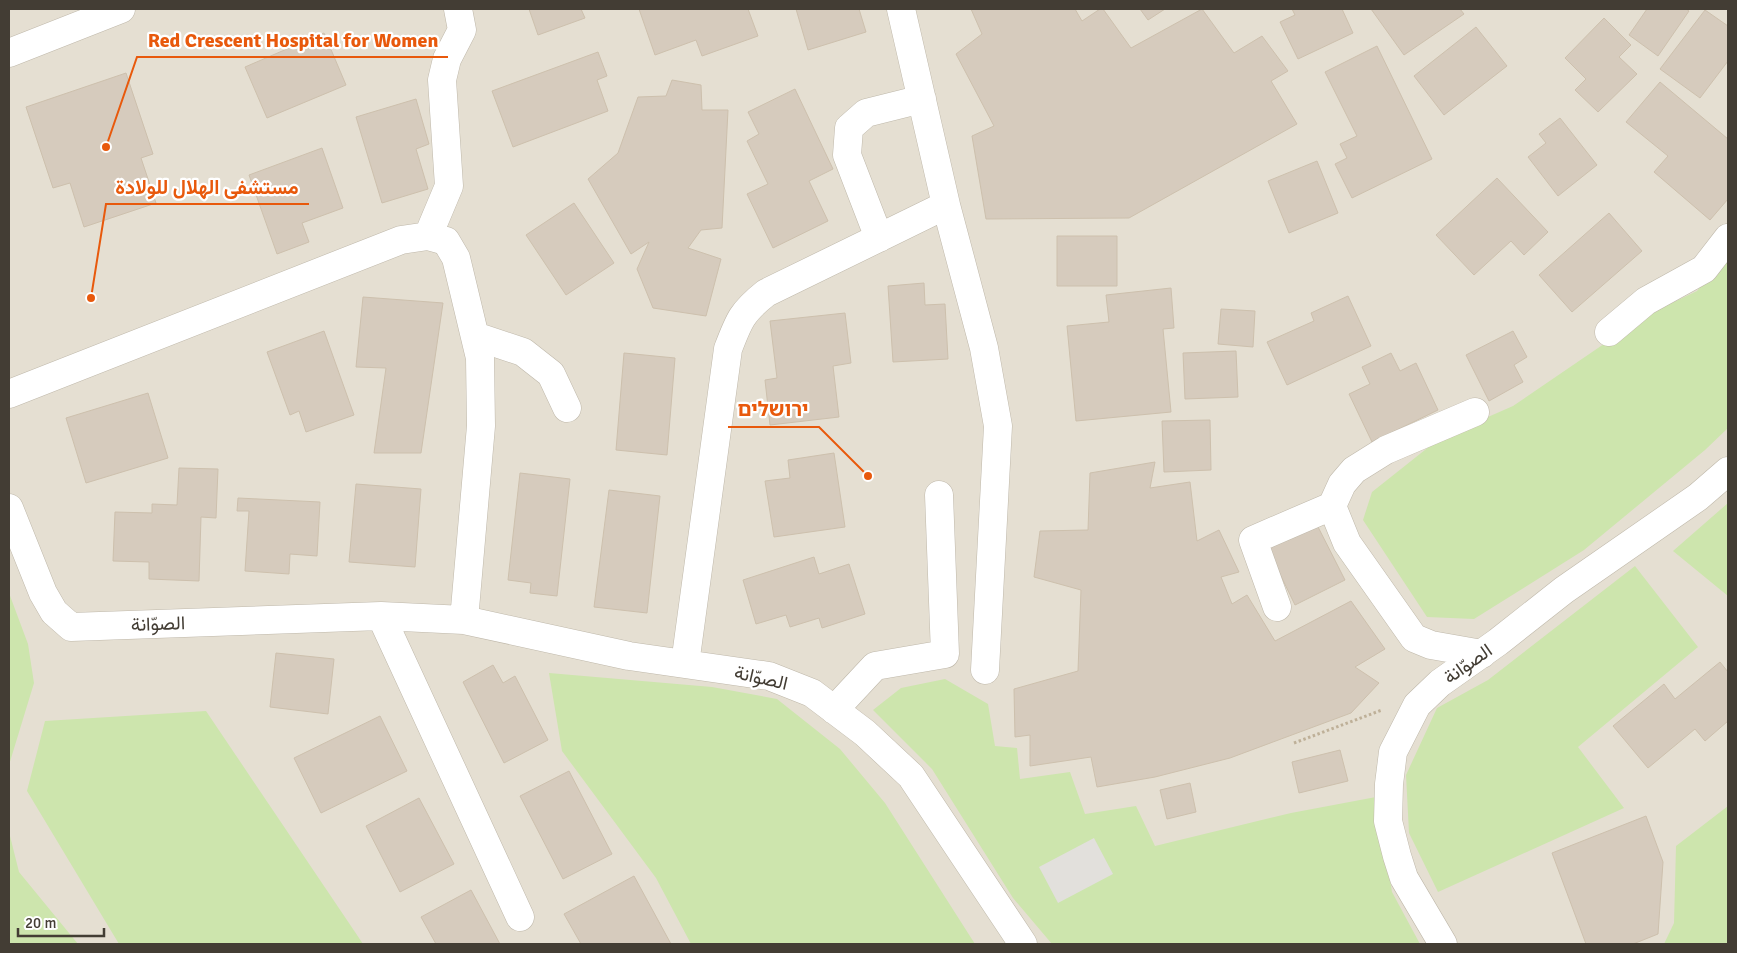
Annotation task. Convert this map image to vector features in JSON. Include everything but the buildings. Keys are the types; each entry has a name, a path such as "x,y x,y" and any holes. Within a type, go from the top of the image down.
{"street":[{"path":"9,53 121,9"},
{"path":"428,236 449,186 442,80 447,60 462,30 458,9"},
{"path":"901,9 946,205 984,348 998,426 985,670"},
{"path":"879,238 848,155 850,128 866,113 922,99"},
{"path":"685,664 728,349 739,320 766,292 946,205"},
{"path":"9,394 401,240 428,236 446,241 456,258 480,358 481,426 464,620"},
{"path":"1608,332 1646,301 1704,269 1728,238"},
{"path":"475,336 523,352 552,374 567,408"},
{"path":"1278,607 1253,540 1332,506 1342,484 1354,470 1386,450 1475,412"},
{"name":"الصوّانة","path":"1442,944 1404,878 1388,821 1389,784 1393,752 1417,705 1440,684 1564,590 1698,497 1728,471"},
{"path":"834,710 875,666 945,654 939,495"},
{"path":"1332,506 1346,543 1414,638 1431,645 1482,654"},
{"name":"الصوّانة","path":"9,508 44,593 54,612 71,627 381,616 464,620 629,656 769,676 812,693 864,733 911,776 1023,944"},
{"path":"381,616 520,916"}],"path":[{"path":"1294,743 1390,707 1407,726"}],"shaded area":[{"path":"9,9 1728,9 1728,944 9,944"},
{"path":"1094,838 1113,874 1058,903 1039,867"}],"green space":[{"path":"1728,253 1728,428 1705,450 1584,550 1474,619 1427,617 1363,520 1372,492 1440,438 1513,406 1620,333 1659,309 1697,291"},
{"path":"1728,503 1728,596 1673,551"},
{"path":"1635,566 1698,647 1578,747 1624,808 1438,892 1409,833 1406,775 1437,708 1488,680"},
{"path":"9,593 28,644 34,683 9,765"},
{"path":"549,673 712,687 777,699 840,749 885,803 975,944 691,944 656,878 562,751"},
{"path":"945,679 988,704 995,746 1017,748 1020,779 1070,772 1085,814 1136,806 1155,846 1291,813 1376,797 1392,892 1420,944 1052,944 1013,898 932,769 873,710 901,688"},
{"path":"206,711 363,944 119,944 27,791 45,721"},
{"path":"1728,806 1728,944 1664,944 1674,923 1676,846"},
{"path":"9,832 19,872 78,944 9,944"}],"place":[{"name":"Red Crescent Hospital for Women","path":"106,147"},
{"name":"مستشفى الهلال للولادة","path":"91,298"},
{"name":"ירושלים","path":"868,476"}]}
